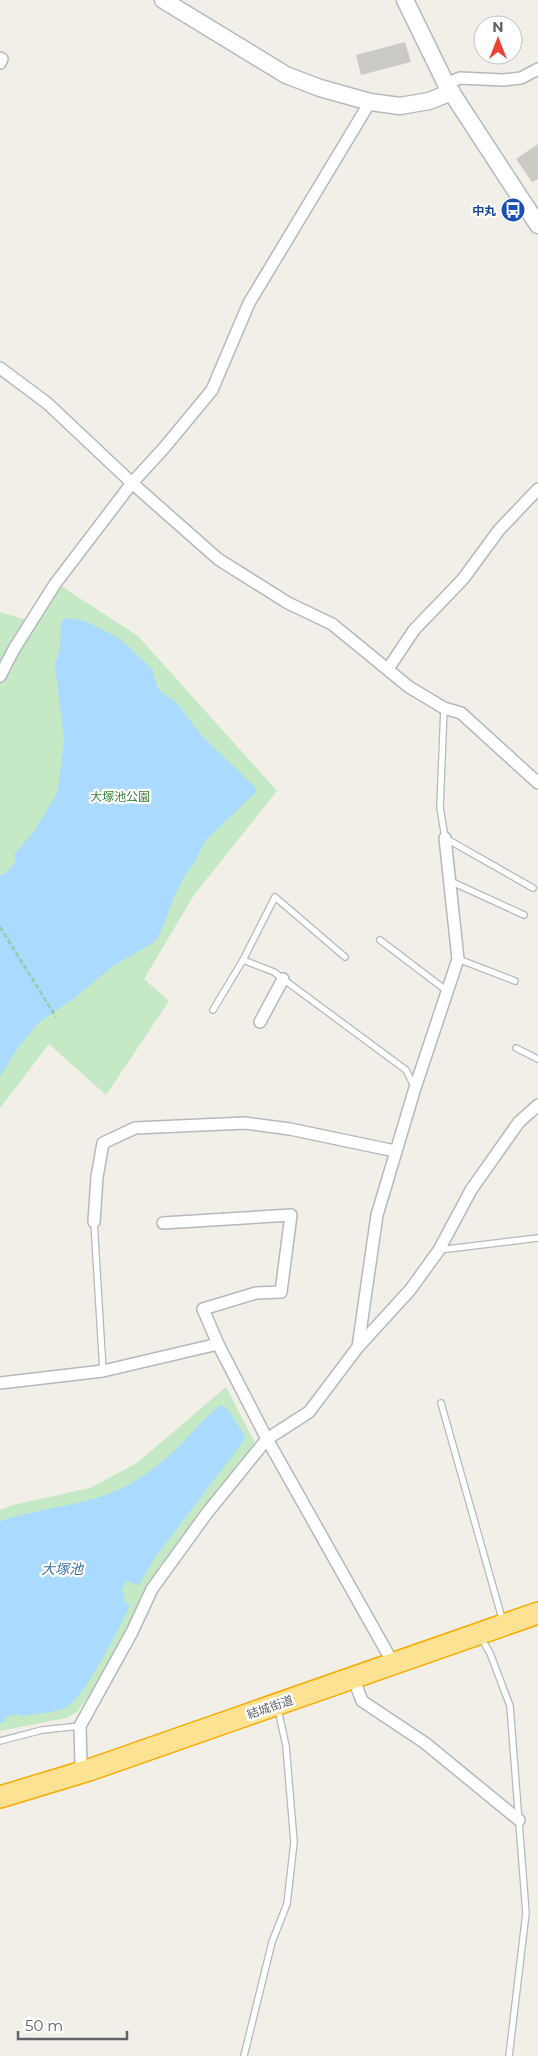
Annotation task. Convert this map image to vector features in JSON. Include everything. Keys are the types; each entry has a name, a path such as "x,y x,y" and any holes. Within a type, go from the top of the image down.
{"highway":[{"name":"結城街道","path":"0,1797 89,1770 538,1613"}],"street":[{"path":"163,0 286,75 320,88 370,102 400,106 414,105 449,88 460,78 521,78 538,69"},
{"path":"405,0 449,88 538,225"},
{"path":"0,58 2,60 0,63"},
{"path":"0,676 14,649 55,584 132,484 212,390 249,303 370,102"},
{"path":"0,368 47,403 132,484 218,558 288,603 332,624 409,687 444,708 462,713 538,783"},
{"path":"388,668 414,630 464,578 499,530 538,488"},
{"path":"358,1347 377,1215 395,1151 458,959 445,838"},
{"path":"260,1022 283,979"},
{"path":"89,1770 81,1763 80,1726 132,1632 152,1589 207,1513 267,1439 309,1412 358,1347 410,1290 439,1250 471,1190 519,1122 538,1105"},
{"path":"94,1222 97,1176 103,1143 135,1128 245,1123 290,1129 395,1151"},
{"path":"163,1223 291,1215 281,1292 256,1293 202,1309 267,1439 393,1663"},
{"path":"0,1383 103,1371 218,1344"},
{"path":"352,1677 362,1701 424,1743 520,1820"}],"lane":[{"path":"444,708 440,807 445,838 533,888"},
{"path":"450,880 524,915"},
{"path":"213,1010 243,960 275,897 344,957"},
{"path":"380,940 447,991"},
{"path":"458,959 515,981"},
{"path":"243,960 274,972 406,1070 415,1088"},
{"path":"516,1048 538,1059"},
{"path":"94,1222 103,1371"},
{"path":"439,1250 538,1238"},
{"path":"441,1403 504,1625"},
{"path":"479,1634 490,1653 510,1706 520,1820 526,1913 509,2056"},
{"path":"244,2056 272,1942 287,1904 294,1842 286,1746 277,1704"},
{"path":"0,1740 42,1730 80,1726"}],"path":[{"path":"0,927 56,1018"}],"green space":[{"name":"大塚池公園","path":"61,586 138,636 277,791 194,895 144,979 169,1001 106,1095 49,1044 0,1108 0,612 34,622"},
{"name":"大塚池","path":"226,1387 255,1443 147,1585 109,1668 77,1712 66,1718 0,1731 0,1510 13,1505 90,1488 137,1463"}],"water":[{"name":"大塚池公園","path":"67,618 85,621 120,639 152,669 158,689 177,703 201,735 255,787 256,792 206,840 175,895 159,936 153,943 113,966 72,1000 38,1023 17,1049 0,1076 0,876 7,872 16,862 14,855 34,831 58,790 64,739 55,664 60,650 61,622"},
{"name":"大塚池","path":"221,1405 228,1410 244,1434 245,1439 153,1560 139,1585 126,1581 121,1592 125,1594 123,1601 130,1605 102,1660 83,1690 74,1701 63,1709 22,1716 18,1714 5,1717 5,1722 0,1723 0,1521 87,1501 120,1489 150,1471"}],"building":[{"path":"405,42 411,62 361,75 356,55"},
{"path":"538,144 538,179 532,182 516,159"}],"place":[{"name":"中丸","path":"513,210"}]}
